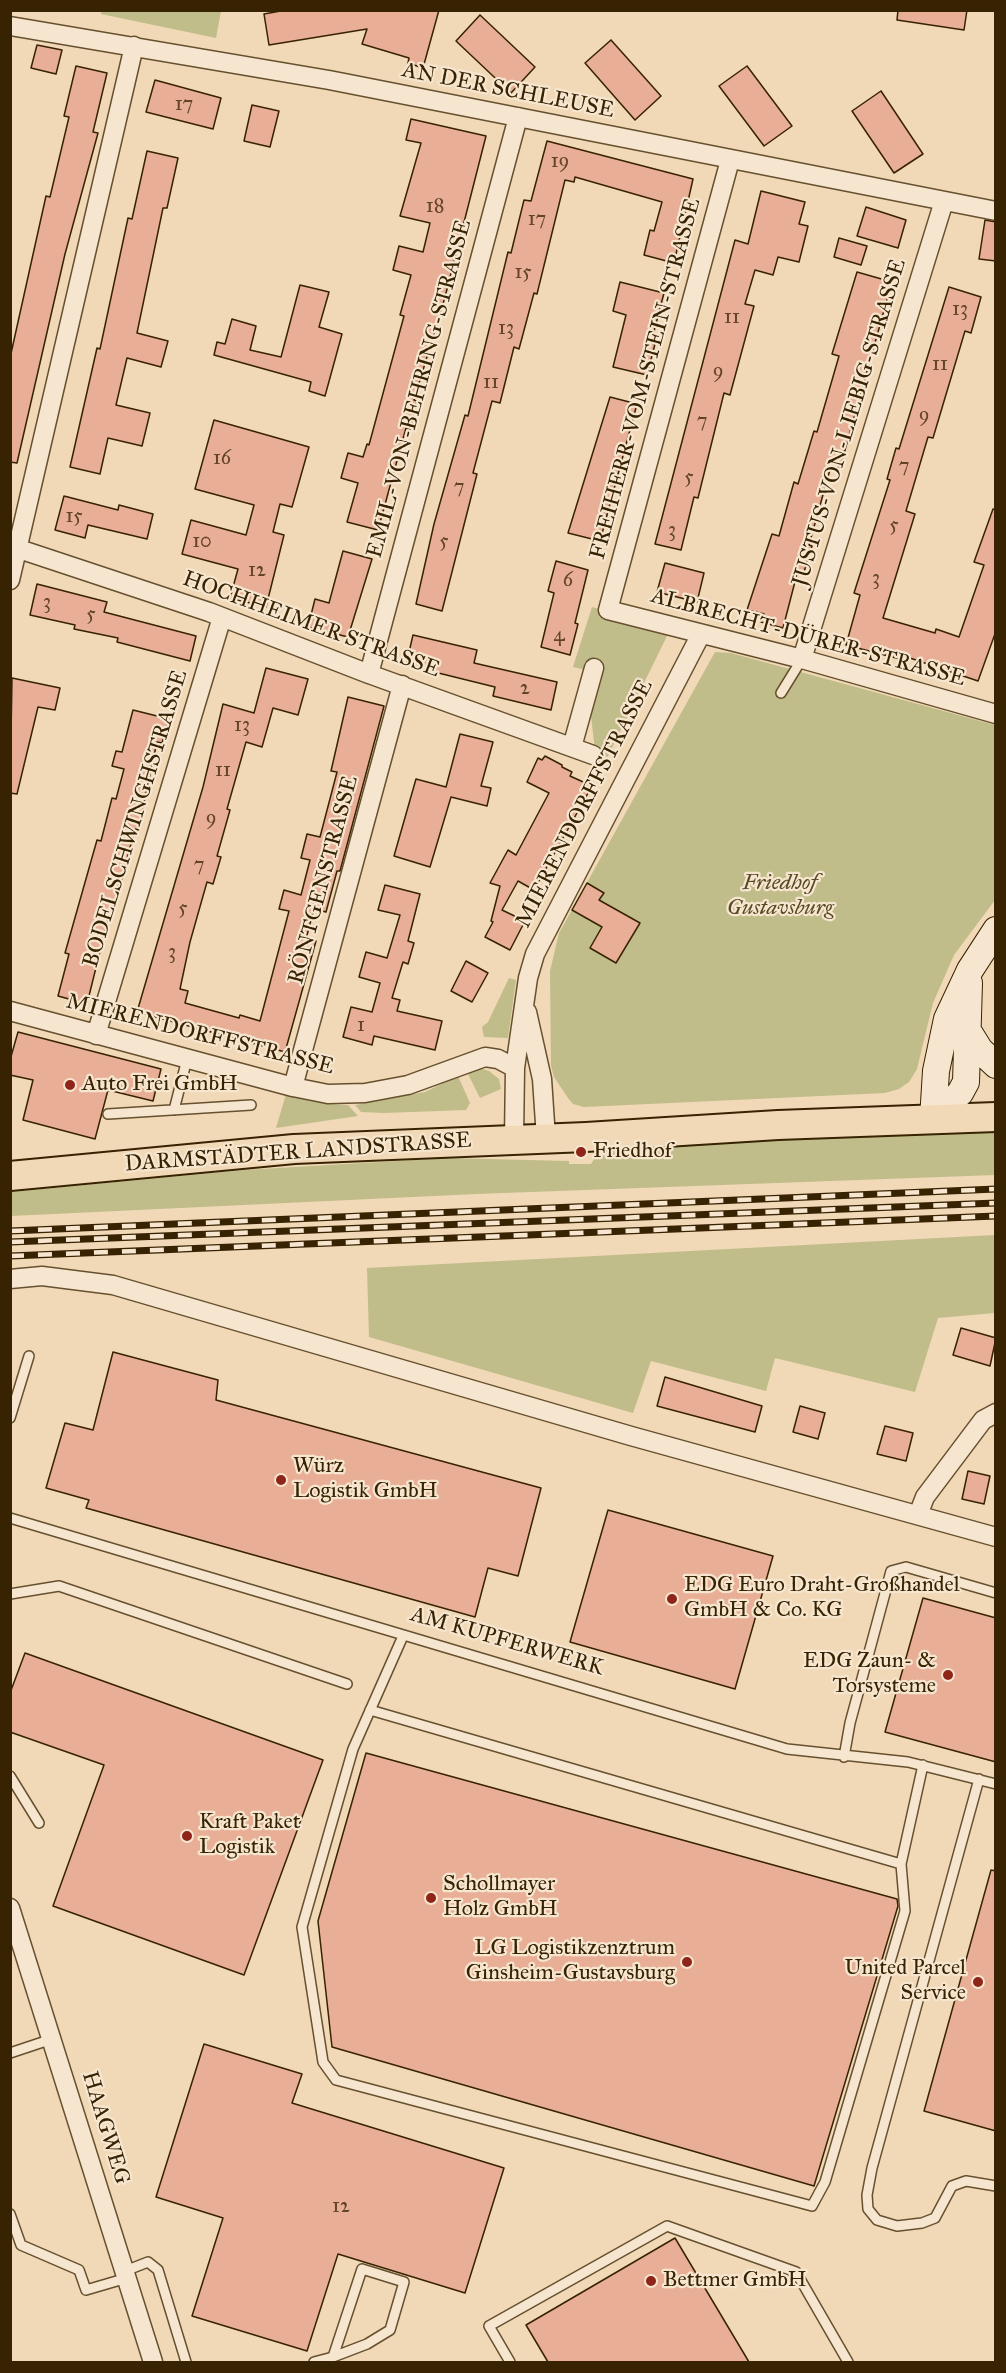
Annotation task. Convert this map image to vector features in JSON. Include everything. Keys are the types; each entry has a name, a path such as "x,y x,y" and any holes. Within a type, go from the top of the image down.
{"main road":[{"path":"933,1119 936,1071 957,1024 970,970 996,930"},
{"path":"957,1024 996,1065"},
{"name":"DARMSTÄDTER LANDSTRASSE","path":"10,1176 272,1150 996,1117"}],"street":[{"name":"AN DER SCHLEUSE","path":"10,26 329,80 996,211"},
{"path":"10,580 14,547 134,46"},
{"name":"EMIL-VON-BEHRING-STRASSE","path":"369,674 518,117"},
{"name":"FREIHERR-VOM-STEIN-STRASSE","path":"608,610 730,160"},
{"name":"JUSTUS-VON-LIEBIG-STRASSE","path":"802,659 944,201"},
{"name":"HOCHHEIMER STRASSE","path":"14,547 222,617 369,674 593,755"},
{"name":"ALBRECHT-DÜRER-STRASSE","path":"608,610 802,659 996,714"},
{"name":"BODELSCHWINGHSTRASSE","path":"96,1035 222,617"},
{"name":"MIERENDORFFSTRASSE","path":"514,1139 515,1068 535,954 701,634"},
{"path":"572,747 594,668"},
{"name":"RÖNTGENSTRASSE","path":"293,1088 402,685"},
{"name":"MIERENDORFFSTRASSE","path":"525,1001 542,1079 546,1137"},
{"name":"MIERENDORFFSTRASSE","path":"10,1011 293,1088 327,1094 364,1094 408,1085 485,1057 498,1059 515,1068"},
{"path":"10,1279 42,1276 113,1285 631,1436 996,1537"},
{"path":"918,1515 926,1497 983,1420 996,1413"},
{"name":"HAAGWEG","path":"10,1908 153,2362"}],"lane":[{"path":"781,693 802,659"},
{"path":"174,1110 188,1059"},
{"path":"108,1114 251,1105"},
{"path":"10,1418 29,1356"},
{"name":"AM KUPFERWERK","path":"10,1518 787,1749 923,1765 996,1784"},
{"path":"844,1757 850,1723 891,1571 906,1567 996,1593"},
{"path":"10,1594 59,1586 347,1684"},
{"path":"403,1636 353,1749 302,1926 323,2062 336,2080 812,2206 825,2182 905,1911 901,1864 923,1765"},
{"path":"370,1710 901,1864"},
{"path":"10,1776 39,1823"},
{"path":"980,1779 872,2168 867,2195 868,2209 877,2220 897,2226 922,2223 935,2218 952,2186 966,2181 996,2186"},
{"path":"10,2053 52,2039"},
{"path":"10,2214 21,2245 79,2270 86,2290 126,2274 148,2262 158,2270 186,2362"},
{"path":"510,2362 489,2326 667,2226 796,2272 848,2362"},
{"path":"314,2362 333,2357 367,2344 390,2330 404,2282 362,2269 333,2357"}],"green space":[{"path":"102,10 221,11 216,38 101,14"},
{"path":"592,607 670,630 607,758 595,751 591,716 598,673 573,667"},
{"name":"Friedhof Gustavsburg","path":"715,652 731,653 995,725 995,900 954,955 933,1003 917,1069 909,1082 899,1089 885,1093 584,1107 573,1104 554,1077 551,1066 550,971 559,933"},
{"path":"509,978 516,980 508,1038 484,1037 482,1027 488,1022"},
{"path":"477,1067 489,1071 499,1079 501,1089 480,1098 466,1070"},
{"path":"458,1076 470,1103 466,1110 361,1112 355,1105 425,1092"},
{"path":"286,1094 329,1104 348,1105 358,1116 276,1128"},
{"path":"995,1132 995,1175 476,1194 11,1216 10,1192 244,1170 447,1158 569,1161 569,1164 591,1164 596,1156 633,1145"},
{"path":"995,1235 995,1313 938,1318 915,1392 775,1358 766,1391 651,1361 633,1413 369,1337 367,1268"}],"building":[{"path":"286,10 439,10 423,68 408,63 409,58 362,44 367,29 269,45 264,14"},
{"path":"898,10 967,10 964,30 897,20"},
{"path":"480,15 535,67 511,93 456,41"},
{"path":"611,40 661,96 635,120 585,63"},
{"path":"37,45 62,50 56,74 31,68"},
{"path":"76,66 107,73 93,132 98,133 65,254 17,463 10,462 10,358 46,196 50,197 69,117 64,116"},
{"path":"747,66 792,126 764,146 719,86"},
{"path":"155,80 221,98 213,129 146,112"},
{"path":"881,91 923,154 894,173 852,111"},
{"path":"252,105 279,111 270,147 244,141"},
{"path":"411,119 486,136 445,297 414,400 417,401 410,429 406,428 378,530 347,522 358,483 341,478 348,453 363,457 367,444 369,445 404,316 400,315 411,275 393,270 399,246 423,252 430,223 400,216 421,143 406,140"},
{"path":"547,141 693,179 674,263 644,255 650,230 654,231 662,202 575,177 574,182 565,180 537,294 534,293 519,349 514,347 500,403 492,401 473,473 477,474 442,611 416,604 434,524 465,415 468,416 508,252 511,253 524,200 531,201"},
{"path":"147,151 178,158 167,208 163,208 137,333 168,341 161,367 127,358 116,405 150,413 142,446 108,438 100,474 70,467 97,348 100,349 128,218 132,219"},
{"path":"761,191 805,202 799,224 808,226 799,262 778,257 773,275 755,270 745,304 754,306 730,395 724,393 698,498 694,497 681,550 655,544 735,240 748,244"},
{"path":"866,207 906,220 898,248 857,236"},
{"path":"985,220 996,222 996,261 979,259"},
{"path":"839,238 867,246 861,265 834,257"},
{"path":"857,272 892,282 840,468 831,466 809,545 812,546 804,572 798,570 783,628 761,622 764,614 747,610 772,534 779,536 794,482 798,484 814,431 817,432 839,356 832,354"},
{"path":"620,282 664,293 651,343 655,344 647,375 613,367 626,315 613,311"},
{"path":"300,285 329,292 319,327 342,334 325,396 309,391 311,382 214,355 217,342 225,344 232,319 256,326 250,350 281,357"},
{"path":"949,287 981,297 971,333 965,331 933,438 928,437 906,511 915,514 883,618 935,633 936,629 959,637 984,565 974,562 993,509 996,510 996,631 978,681 901,655 900,659 846,645 860,595 854,593 890,480 887,479 896,448 899,449"},
{"path":"610,397 637,404 600,541 568,533"},
{"path":"214,420 309,447 292,507 280,504 273,532 284,535 266,607 230,598 238,569 182,554 191,520 246,535 254,505 195,489"},
{"path":"64,496 118,510 119,505 153,514 147,539 88,525 85,538 55,530"},
{"path":"343,551 372,559 348,637 308,627 315,599 329,603"},
{"path":"556,561 588,570 570,655 541,647 554,593 548,591"},
{"path":"665,563 704,573 697,602 657,592"},
{"path":"37,584 107,602 104,612 196,636 190,661 117,642 118,638 74,629 75,625 30,615"},
{"path":"413,635 477,650 474,663 557,682 551,710 493,696 495,687 406,665"},
{"path":"266,668 308,679 298,715 273,708 262,747 246,742 227,809 230,810 217,856 221,857 213,884 207,882 190,942 180,989 188,991 185,1003 239,1018 240,1015 260,1021 289,911 279,909 284,890 301,895 310,860 301,858 307,834 320,837 337,772 331,771 348,697 384,706 340,871 337,871 326,912 314,909 306,939 316,941 285,1052 137,1012 203,787 223,704 254,713"},
{"path":"12,678 60,688 55,710 38,707 17,794 10,793"},
{"path":"133,710 169,719 162,743 157,742 138,830 135,829 113,912 110,911 87,1004 58,996 69,954 65,953 97,840 101,841 112,798 116,799 124,769 112,766 116,751 122,752"},
{"path":"460,734 493,742 481,786 491,788 487,806 451,797 430,867 394,856 416,779 446,787"},
{"path":"545,756 572,772 570,776 592,786 534,890 518,881 502,910 525,921 510,950 485,937 493,922 491,921 500,886 490,883 508,850 516,855 549,793 527,782 538,758 542,760"},
{"path":"587,883 604,893 599,900 640,923 616,963 590,948 602,927 572,910"},
{"path":"385,885 420,894 408,941 414,943 408,964 403,962 392,998 400,1000 397,1011 442,1021 435,1050 374,1036 372,1045 343,1037 351,1007 372,1012 380,983 359,977 366,952 387,958 400,915 378,910"},
{"path":"466,961 488,973 472,1002 451,991"},
{"path":"18,1032 161,1069 153,1101 108,1090 95,1139 23,1120 33,1080 10,1075 10,1060"},
{"path":"961,1328 996,1338 990,1366 953,1355"},
{"name":"Würz Logistik GmbH","path":"113,1352 218,1380 216,1400 541,1488 518,1576 488,1568 475,1617 86,1508 89,1500 46,1488 65,1423 93,1430"},
{"path":"665,1377 762,1406 755,1432 657,1406"},
{"path":"800,1406 825,1413 818,1439 793,1432"},
{"path":"885,1426 913,1433 906,1461 877,1454"},
{"path":"968,1471 990,1476 984,1504 962,1499"},
{"name":"EDG Euro Draht-Großhandel GmbH & Co. KG","path":"608,1510 773,1556 735,1689 570,1642"},
{"name":"EDG Zaun- & Torsysteme","path":"923,1598 996,1618 996,1762 885,1732"},
{"name":"Kraft Paket Logistik","path":"25,1653 323,1760 244,1975 53,1906 104,1765 10,1732 10,1693"},
{"path":"366,1753 897,1899 898,1906 814,2186 332,2047 318,1921"},
{"name":"United Parcel Service","path":"991,1870 996,1871 996,2131 924,2111"},
{"path":"204,2044 302,2074 292,2103 504,2168 465,2293 338,2254 307,2351 192,2316 223,2218 156,2197"},
{"name":"Bettmer GmbH","path":"675,2238 749,2362 548,2362 526,2325"}],"railway":[{"path":"10,1231 996,1189"},
{"path":"10,1242 996,1203"},
{"path":"10,1256 996,1216"}],"place":[{"name":"Auto Frei GmbH","path":"70,1085"},
{"name":"Friedhof","path":"581,1152"},
{"name":"Würz Logistik GmbH","path":"281,1480"},
{"name":"EDG Euro Draht-Großhandel GmbH & Co. KG","path":"672,1599"},
{"name":"EDG Zaun- & Torsysteme","path":"948,1675"},
{"name":"Kraft Paket Logistik","path":"187,1836"},
{"name":"Schollmayer Holz GmbH","path":"431,1898"},
{"name":"LG Logistikzenztrum Ginsheim-Gustavsburg","path":"687,1962"},
{"name":"United Parcel Service","path":"978,1982"},
{"name":"Bettmer GmbH","path":"651,2281"}]}
